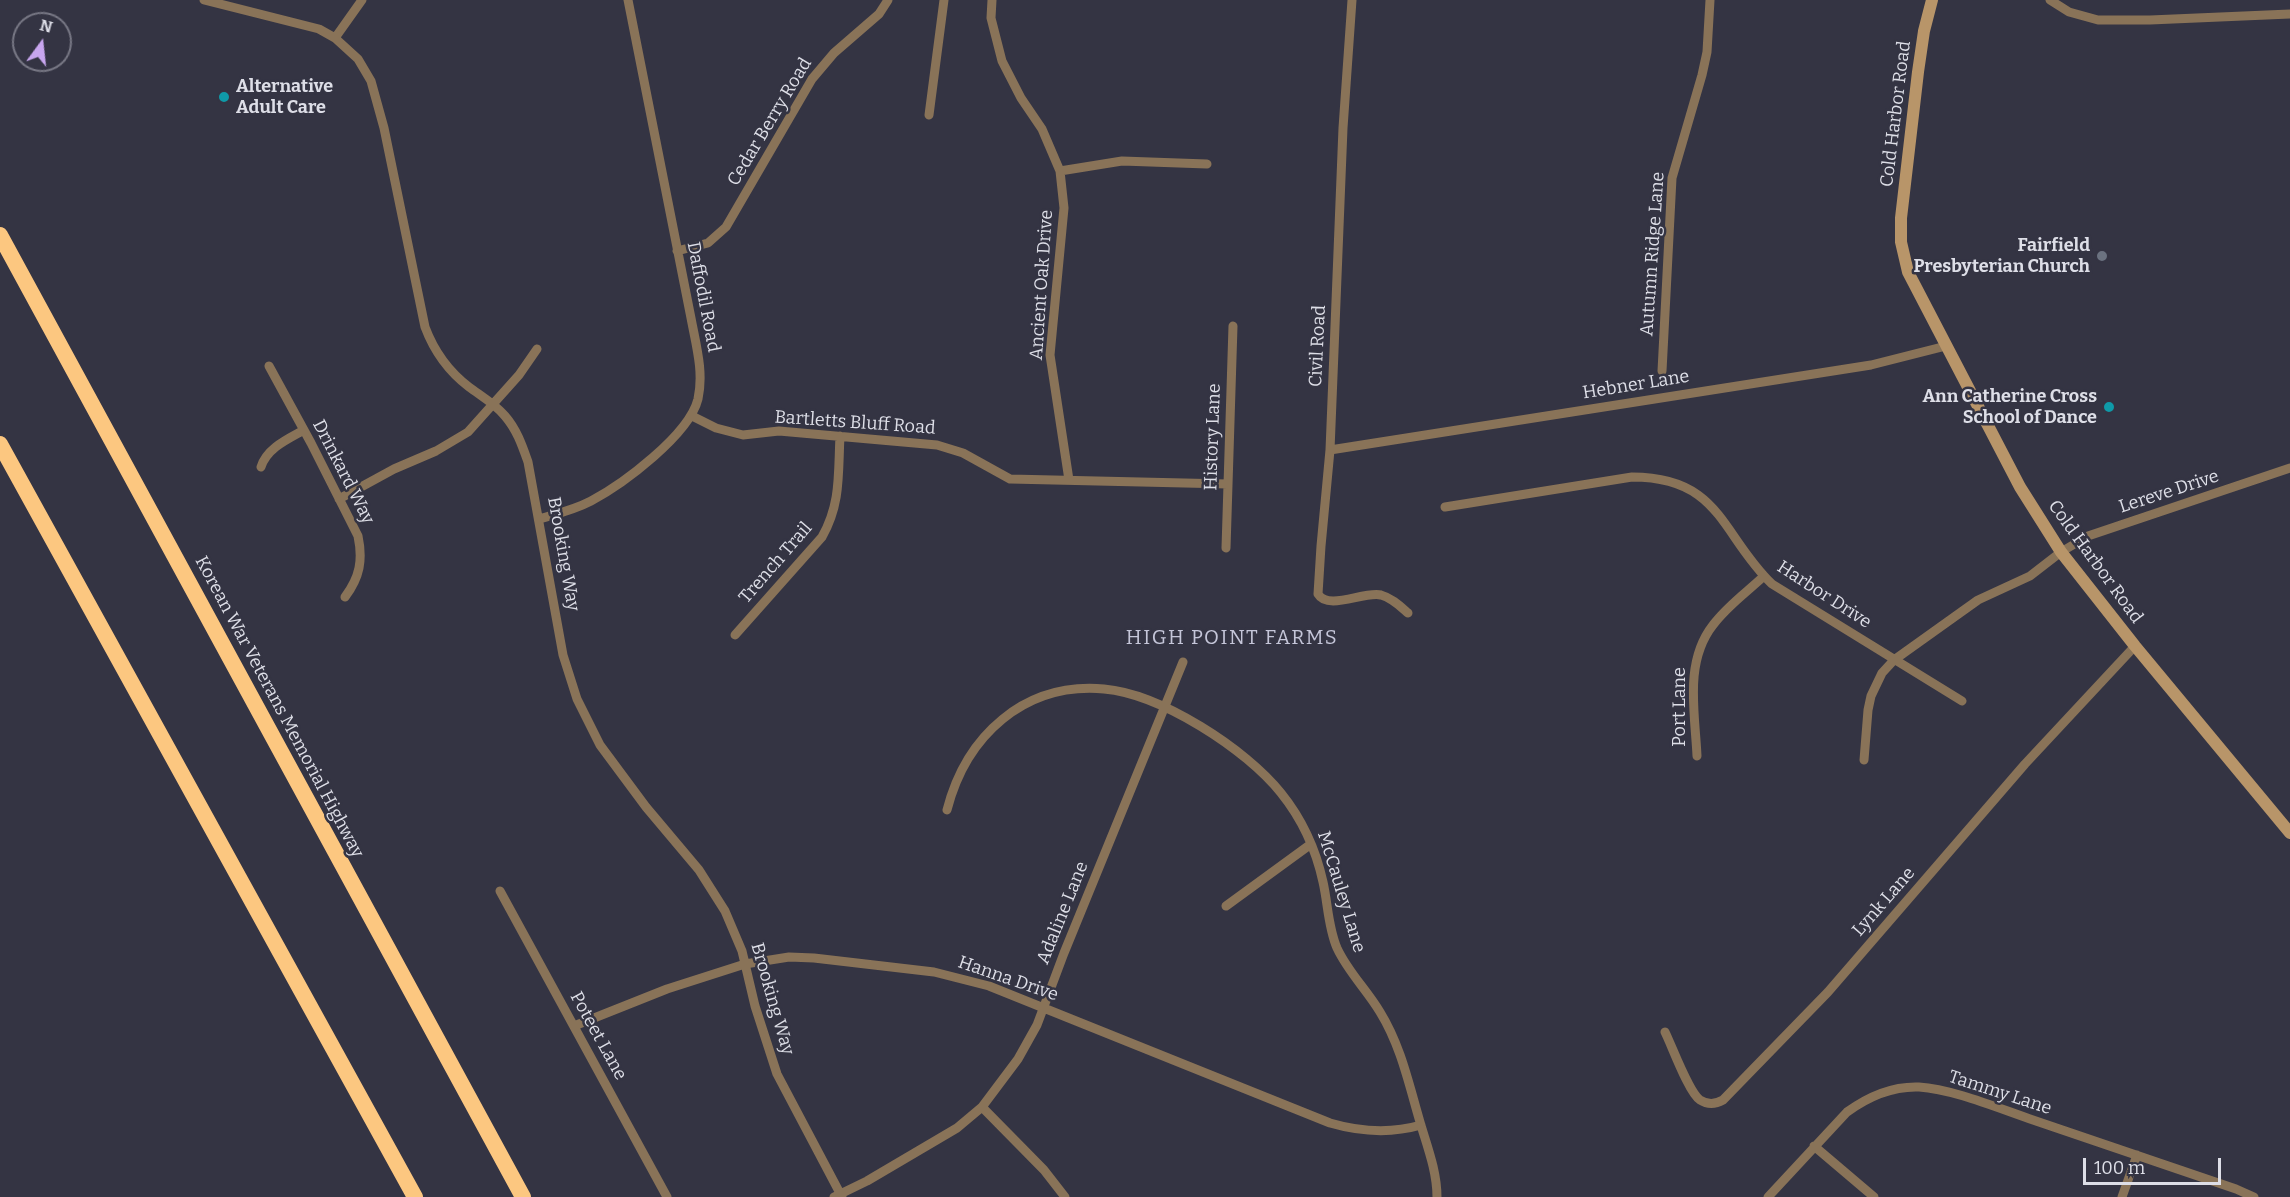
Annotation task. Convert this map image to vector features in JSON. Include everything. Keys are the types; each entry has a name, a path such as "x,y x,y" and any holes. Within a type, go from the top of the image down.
{"highway":[{"name":"Korean War Veterans Memorial Highway","path":"0,235 523,1197"},
{"path":"0,444 415,1197"}],"main road":[{"name":"Cold Harbor Road","path":"1932,0 1924,31 1918,72 1901,218 1901,242 1908,272 2020,487 2061,552 2135,646 2290,832"}],"street":[{"name":"Brooking Way","path":"204,0 227,3 311,26 335,38 358,59 371,81 394,176 424,327 446,366 506,416 519,435 533,480 563,655 577,699 590,727 622,777 684,850 713,890 733,929 777,1074 839,1196"},
{"path":"335,38 362,0"},
{"name":"Daffodil Road","path":"539,519 574,509 591,501 632,475 677,435 692,416 700,387 701,371 628,0"},
{"name":"Cedar Berry Road","path":"677,251 708,243 726,227 812,78 834,54 879,14 888,0"},
{"path":"929,115 944,0"},
{"name":"Ancient Oak Drive","path":"992,0 991,18 1002,61 1021,98 1042,129 1060,171 1064,208 1050,355 1069,480"},
{"name":"Civil Road","path":"1352,0 1343,128 1330,450 1320,546 1318,594 1320,598 1329,602 1365,595 1380,595 1388,597 1408,613"},
{"name":"Autumn Ridge Lane","path":"1662,371 1671,187 1674,167 1707,52 1710,0"},
{"path":"2049,0 2069,12 2098,20 2290,14"},
{"path":"1060,171 1122,161 1207,164"},
{"name":"History Lane","path":"1226,548 1233,326"},
{"name":"Hebner Lane","path":"1330,450 1871,365 1946,346"},
{"path":"339,499 394,469 452,442 478,422 519,375 537,349"},
{"name":"Drinkard Way","path":"269,366 358,536 361,551 360,571 345,597"},
{"name":"Bartletts Bluff Road","path":"692,416 716,428 743,435 779,431 937,445 963,453 1011,479 1228,484"},
{"path":"261,467 263,460 276,448 304,430"},
{"name":"Trench Trail","path":"735,635 822,537 830,524 836,506 840,436"},
{"name":"Lereve Drive","path":"1864,760 1868,710 1871,696 1882,673 1894,660 1978,600 2030,576 2061,552 2088,536 2290,468"},
{"name":"Harbor Drive","path":"1445,507 1632,477 1661,479 1691,491 1712,507 1764,576 1784,592 1962,701"},
{"name":"Port Lane","path":"1697,756 1693,679 1699,650 1713,625 1764,576"},
{"name":"Lynk Lane","path":"1665,1032 1698,1099 1710,1104 1723,1100 1828,992 2025,764 2135,646"},
{"name":"Adaline Lane","path":"839,1196 957,1128 982,1107 1018,1059 1037,1025 1183,662"},
{"name":"McCauley Lane","path":"947,810 960,770 971,752 994,725 1025,705 1060,692 1105,689 1142,699 1164,708 1222,740 1253,763 1282,794 1303,827 1311,844 1323,884 1337,948 1345,964 1380,1011 1400,1053 1435,1172 1437,1197"},
{"path":"1226,906 1311,844"},
{"name":"Poteet Lane","path":"500,891 667,1197"},
{"name":"Hanna Drive","path":"574,1026 658,992 745,964 789,957 934,972 989,986 1330,1123 1347,1128 1383,1131 1421,1125"},
{"name":"Tammy Lane","path":"1768,1197 1837,1121 1860,1102 1886,1091 1918,1087 1949,1093 1996,1107 2254,1197"},
{"path":"982,1107 1044,1170 1065,1197"},
{"path":"1814,1146 1874,1197"},
{"path":"2122,1197 2137,1155"}],"place":[{"name":"Alternative Adult Care","path":"224,97"},
{"name":"Fairfield Presbyterian Church","path":"2102,256"},
{"name":"Ann Catherine Cross School of Dance","path":"2109,407"}],"district":[{"name":"HIGH POINT FARMS","path":"1232,638"}]}
